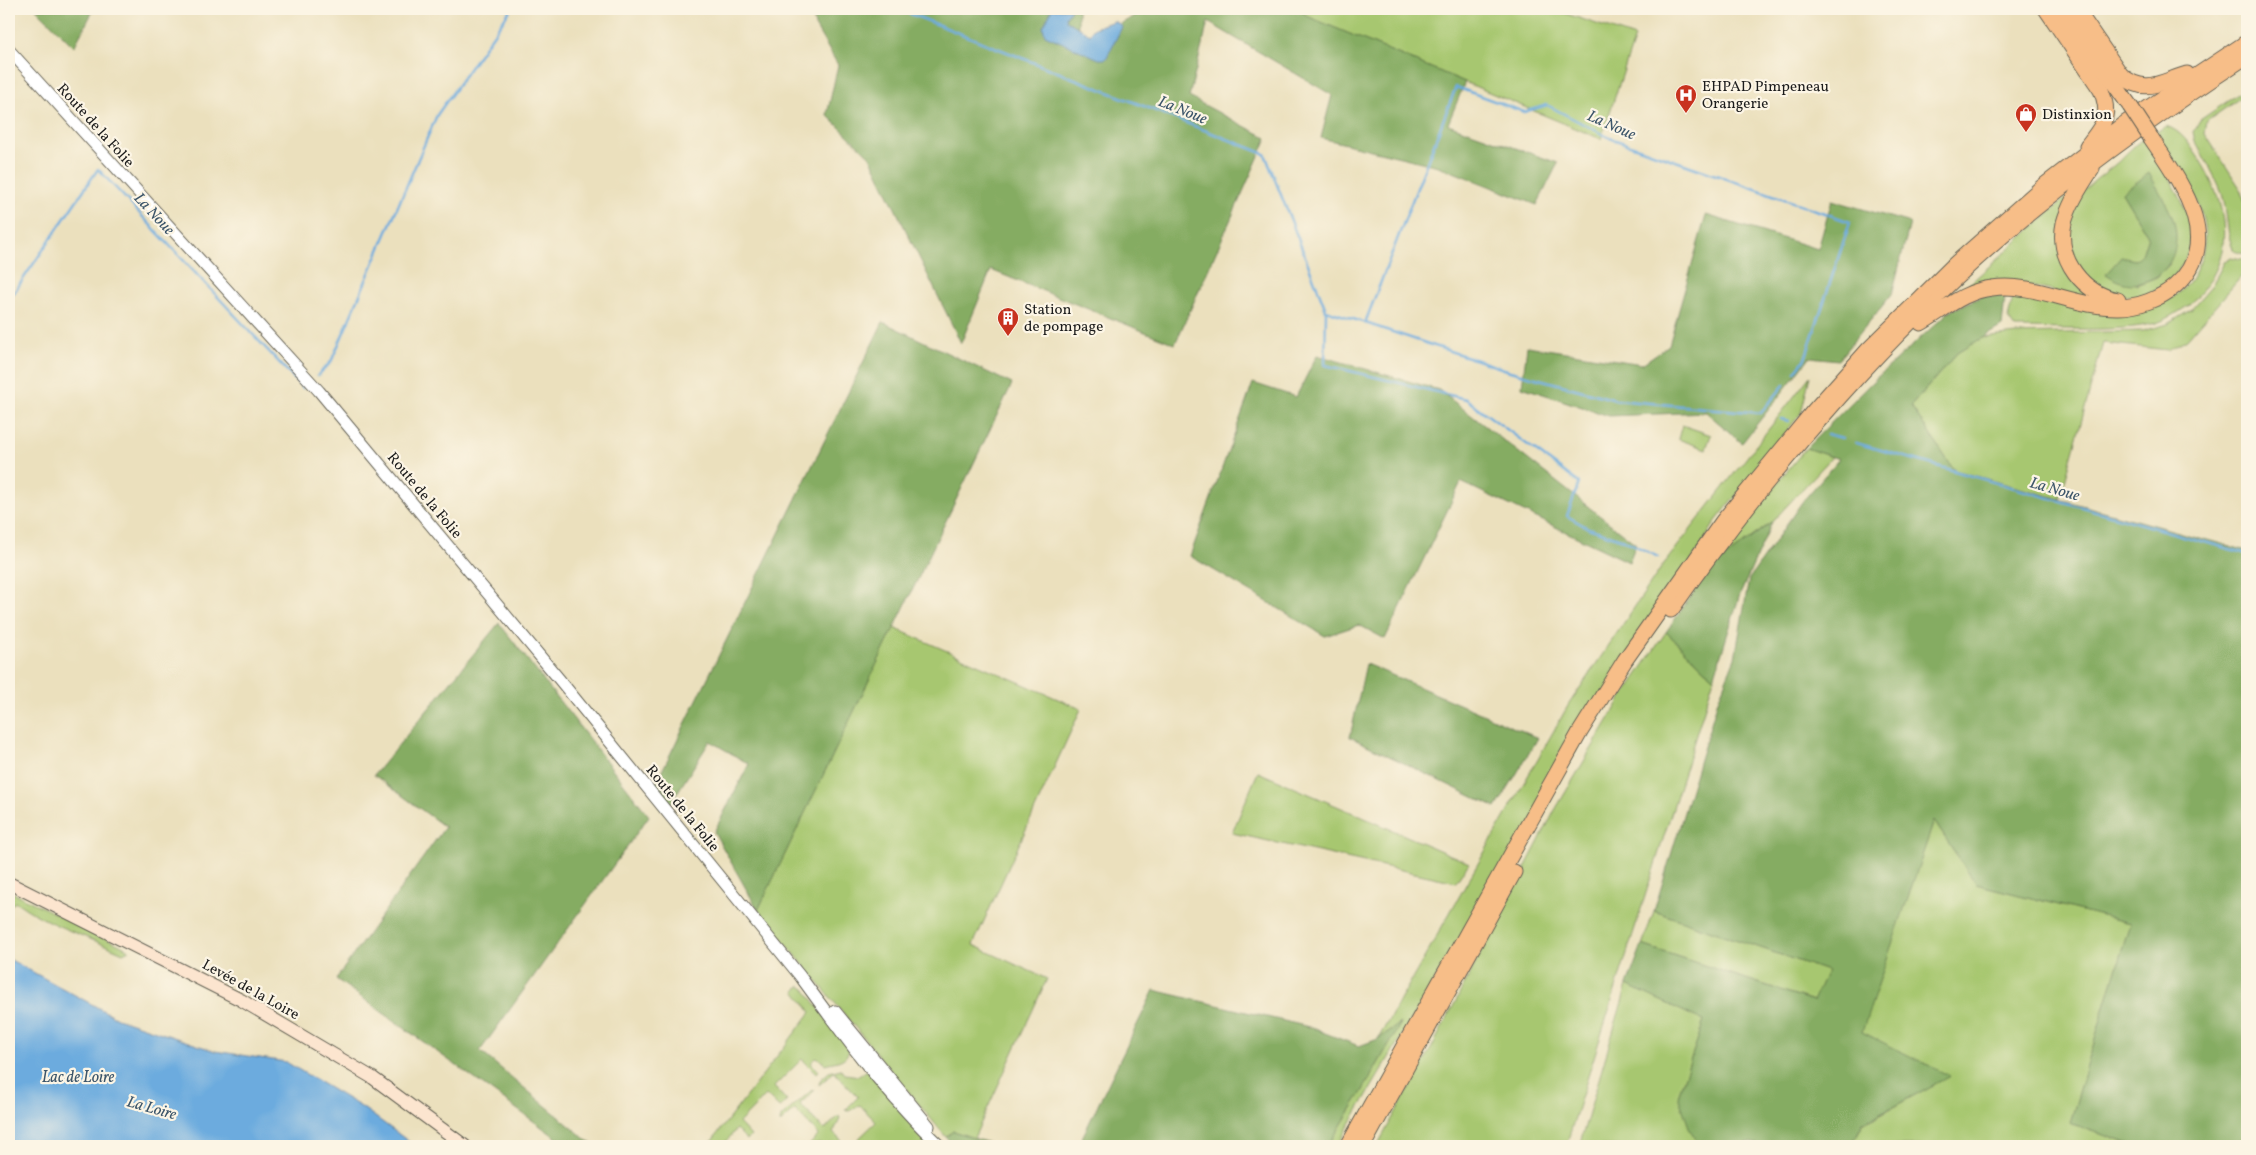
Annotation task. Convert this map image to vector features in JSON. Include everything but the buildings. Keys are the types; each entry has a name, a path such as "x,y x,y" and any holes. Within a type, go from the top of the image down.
{"highway":[{"path":"2046,9 2101,90 2106,101 2107,114 2105,121 2074,163"},
{"path":"1896,338 1950,303 1970,293 1990,288 2028,288 2117,308 2141,304 2158,298 2179,282 2190,268 2198,241 2198,229 2191,205 2184,190 2130,106 2061,9"},
{"path":"2076,9 2121,75 2136,85 2153,86 2206,69"},
{"path":"1355,1145 1580,732 1625,660 1722,521 1812,413 1898,318 1963,256 2041,188 2124,124 2247,42"},
{"path":"1355,1145 1376,1123 1587,741 1642,652 1707,560 1763,488 1840,398 1896,338 1964,271 2036,208 2108,151 2163,111 2247,56"},
{"path":"2108,151 2092,170 2068,211 2063,226 2064,245 2068,263 2079,279 2100,294 2125,301 2158,298"}],"main road":[{"name":"Levée de la Loire","path":"9,883 241,1000 373,1078 465,1146"}],"street":[{"name":"Route de la Folie","path":"9,50 319,391 559,679 800,976 835,1011 871,1054 913,1105 941,1146"}],"green space":[{"path":"36,9 94,9 74,47"},
{"path":"812,9 1078,9 1078,48 1147,9 1298,9 1309,17 1465,82 1448,124 1558,163 1537,205 1438,166 1321,138 1332,95 1208,22 1189,97 1267,138 1175,344 991,270 961,343 870,157 827,115 838,65 815,26"},
{"path":"1298,9 1559,9 1558,11 1635,37 1601,139 1309,17"},
{"path":"2247,88 2247,93 2207,121 2205,134 2242,191 2247,211 2247,255 2234,251 2231,245 2222,194 2213,173 2195,141 2193,132 2200,120"},
{"path":"2166,126 2181,135 2198,157 2215,190 2220,207 2223,224 2223,242 2220,259 2213,275 2202,291 2190,304 2171,316 2156,323 2141,326 2105,329 2015,328 2008,318 2013,298 2022,293 2153,307 2175,296 2191,280 2199,264 2204,246 2204,228 2201,211 2186,178 2155,133"},
{"path":"2143,139 2165,170 2184,206 2190,229 2190,240 2188,251 2178,271 2161,288 2141,295 2120,295 2101,288 2085,275 2073,258 2067,237 2070,214 2073,205 2083,191","holes":["2122,193 2170,264 2157,277 2136,285 2121,258 2135,260 2143,252 2148,236"]},
{"path":"2149,173 2171,214 2176,233 2176,243 2174,252 2165,269 2149,280 2132,284 2117,280 2106,274 2121,257 2135,260 2143,252 2148,236 2122,193"},
{"path":"2070,194 2059,239 2097,301 2026,285 1955,297"},
{"path":"1832,200 1910,223 1892,294 1838,360 1810,357 1742,443 1706,412 1609,416 1522,387 1527,346 1642,364 1669,345 1706,215 1818,249"},
{"path":"2231,257 2247,260 2247,270 2187,339 2168,350 2103,343 2060,499 1954,470 1911,406 1957,353 1982,338 2017,334 2143,331 2168,324 2192,309 2211,287 2225,261"},
{"path":"1989,293 2002,293 2005,297 2002,326 1957,353 1911,406 1954,470 2247,551 2247,1146 2134,1146 2070,1123 2130,923 1976,884 1934,821 1862,1032 1950,1076 1863,1123 1851,1146 1763,1146 1752,1143 1738,1146 1706,1146 1698,1142 1690,1130 1678,1096 1704,1021 1627,985 1642,945 1813,1001 1827,971 1654,911 1718,700 1735,658 1749,579 1802,502 1839,459 1806,448 1871,383 1950,311"},
{"path":"883,322 1012,384 758,910 714,832 749,764 710,741 670,804 655,785"},
{"path":"1317,355 1439,390 1636,544 1629,562 1461,482 1385,639 1359,625 1325,636 1190,556 1253,383 1296,397"},
{"path":"1810,376 1801,413 1716,521 1437,976 1337,1146 1328,1146 1363,1090 1400,1024 1378,1039 1569,704 1663,565"},
{"path":"1682,425 1711,435 1706,449 1678,439"},
{"path":"1806,448 1832,457 1772,522 1709,570 1752,513"},
{"path":"1772,522 1739,597 1714,678 1666,632 1709,570"},
{"path":"499,623 649,816 480,1051 594,1146 568,1146 336,979 445,827 374,775"},
{"path":"894,628 1081,709 973,945 1047,979 974,1138 953,1131 946,1137 758,910"},
{"path":"1666,632 1714,678 1566,1146 1377,1146 1432,1047 1555,810 1621,699"},
{"path":"1366,664 1538,738 1496,808 1350,737"},
{"path":"1258,772 1469,863 1456,882 1232,833"},
{"path":"1934,821 1976,884 2130,923 2070,1123 2134,1146 1851,1146 1863,1124 1949,1076 1861,1032"},
{"path":"9,891 129,950 123,953 68,930 42,918 16,902 9,906"},
{"path":"1654,911 1827,971 1814,1001 1642,945"},
{"path":"1627,985 1704,1021 1678,1096 1698,1142 1706,1146 1579,1146"},
{"path":"800,986 805,989 849,1049 848,1053 843,1059 825,1064 817,1057 811,1063 818,1071 816,1073 802,1059 774,1087 787,1101 779,1108 766,1095 739,1123 751,1136 747,1140 736,1129 723,1146 708,1146 811,1012 795,991"},
{"path":"1154,990 1309,1027 1359,1046 1378,1039 1401,1023 1363,1090 1328,1146 1078,1146"},
{"path":"841,1069 845,1074 859,1076 867,1070 932,1146 851,1146 876,1122 860,1105 849,1111 845,1110 858,1097 834,1072 819,1085 820,1080 829,1072"},
{"path":"812,1090 814,1091 800,1104 824,1130 839,1116 840,1119 833,1133 847,1146 824,1146 820,1144 808,1146 819,1135 795,1110 780,1123 781,1117"},
{"path":"953,1131 998,1146 954,1146 946,1137"}],"water":[{"path":"1052,9 1071,9 1066,17 1067,21 1090,34 1094,28 1114,21 1121,25 1122,27 1106,59 1099,59 1045,35 1043,27"},
{"name":"Lac de Loire","path":"9,959 117,1018 215,1051 286,1062 363,1108 415,1146 30,1146 9,1141"}],"waterway":[{"name":"La Noue","path":"318,375 331,362 437,115 511,9"},
{"name":"La Noue","path":"898,9 1265,154 1326,310 1510,371 1616,400 1761,413 1784,385"},
{"name":"La Noue","path":"1365,323 1456,87 1524,112 1547,105 1610,138 1850,222 1805,359 1795,372"},
{"name":"La Noue","path":"9,300 98,169 303,388"},
{"path":"1326,310 1325,365 1466,399 1579,483 1567,516 1588,528 1624,540 1658,557"},
{"name":"La Noue","path":"1781,419 1789,421"},
{"name":"La Noue","path":"1827,434 1842,438"},
{"name":"La Noue","path":"1856,443 2247,554"}],"place":[{"name":"EHPAD Pimpeneau Orangerie","path":"1686,114"},
{"name":"Distinxion","path":"2026,133"},
{"name":"Station de pompage","path":"1008,337"}],"water label":[{"name":"La Loire","path":"152,1107"}]}
